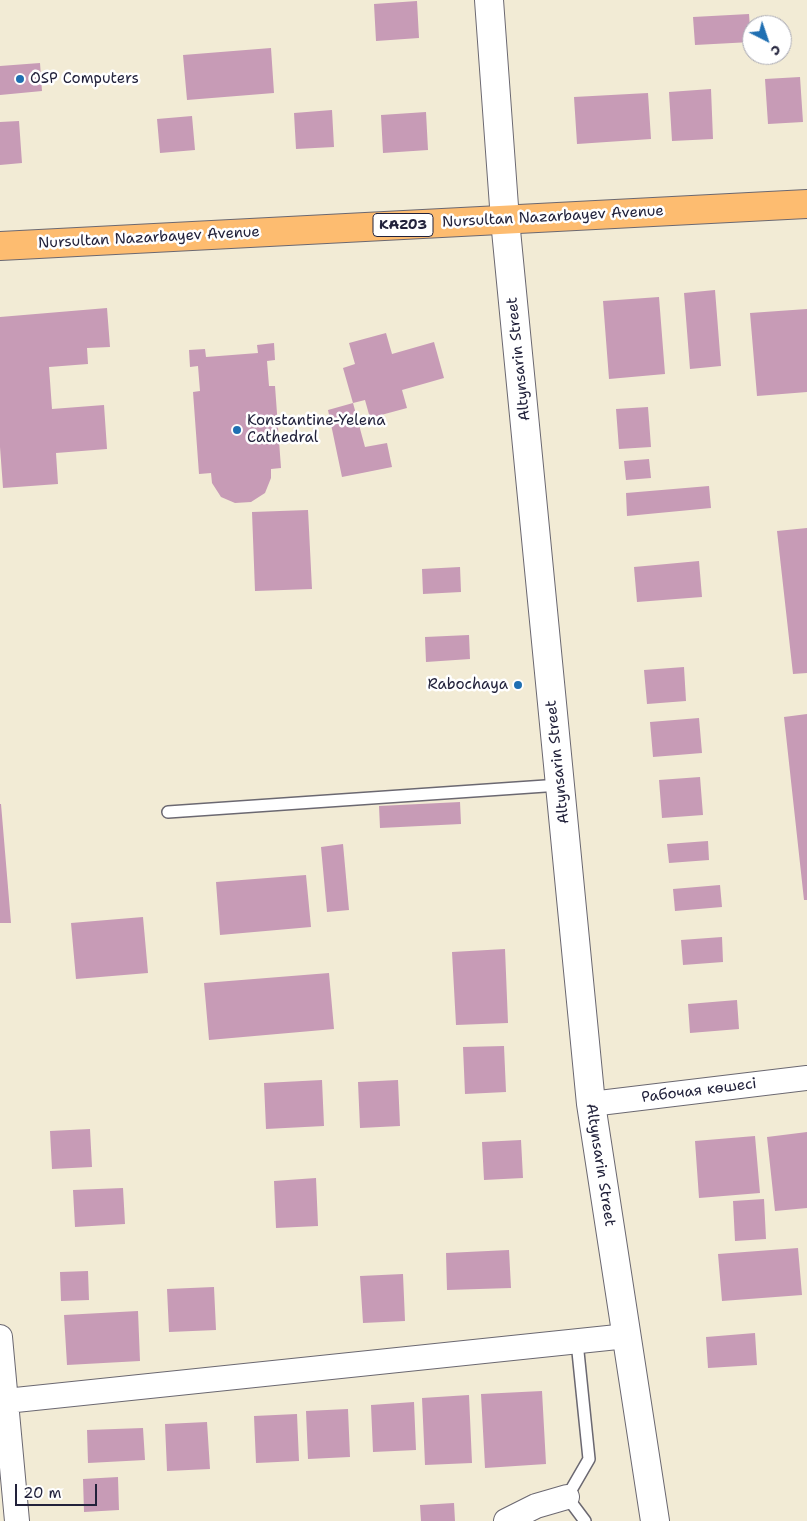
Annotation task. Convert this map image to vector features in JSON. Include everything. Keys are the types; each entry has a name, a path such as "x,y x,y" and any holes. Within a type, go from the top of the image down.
{"main road":[{"name":"Nursultan Nazarbayev Avenue","path":"0,246 807,204"}],"street":[{"name":"Altynsarin Street","path":"489,0 505,220 591,1104 655,1521"},
{"name":"Рабочая көшесі","path":"591,1104 807,1078"},
{"path":"6,1401 626,1336"},
{"path":"0,1337 17,1521"},
{"path":"506,1521 536,1506 566,1498"}],"lane":[{"path":"168,812 560,785"},
{"path":"576,1342 589,1459 566,1498 585,1521"}],"building":[{"path":"417,1 419,38 376,41 374,4"},
{"path":"749,14 749,15 742,15 742,42 695,45 693,17"},
{"path":"271,48 274,93 187,100 183,55"},
{"name":"OSP Computers","path":"40,63 42,91 0,95 0,66"},
{"path":"800,77 803,122 768,124 765,79"},
{"path":"711,89 713,139 672,141 669,92"},
{"path":"648,93 651,139 577,144 574,97"},
{"path":"332,110 334,147 296,149 294,113"},
{"path":"426,112 428,150 383,153 381,115"},
{"path":"192,116 195,150 160,153 157,119"},
{"path":"19,121 22,163 0,165 0,122"},
{"path":"715,290 721,366 690,369 684,293"},
{"path":"659,297 665,374 609,379 603,301"},
{"path":"107,308 110,347 87,348 88,364 49,367 52,409 104,405 107,449 56,453 58,484 3,488 0,447 0,317"},
{"path":"807,309 807,392 757,396 750,313"},
{"path":"386,333 392,354 434,342 444,378 402,390 407,408 370,418 365,400 353,403 343,368 355,364 349,343"},
{"name":"Konstantine-Yelena Cathedral","path":"274,343 275,360 267,361 269,386 275,386 281,468 271,469 271,478 265,493 251,502 235,503 221,497 212,483 211,473 199,474 193,392 200,391 198,366 190,367 189,350 205,349 206,357 258,353 257,345"},
{"path":"353,403 365,447 387,443 392,467 342,477 328,410"},
{"path":"648,407 651,447 619,449 616,409"},
{"path":"649,459 651,478 626,480 624,461"},
{"path":"709,486 711,508 627,516 626,493"},
{"path":"308,510 312,589 255,591 252,512"},
{"path":"807,528 807,673 793,674 777,531"},
{"path":"699,561 702,597 637,602 634,567"},
{"path":"460,567 461,592 423,594 422,569"},
{"path":"469,635 470,659 426,662 425,637"},
{"path":"684,667 686,701 647,704 644,670"},
{"path":"807,714 807,900 804,900 784,717"},
{"path":"699,718 702,753 653,757 650,722"},
{"path":"700,777 703,815 662,818 659,780"},
{"path":"460,802 461,824 380,828 379,806"},
{"path":"1,804 11,923 0,923"},
{"path":"708,841 709,860 669,863 667,844"},
{"path":"343,844 349,910 327,912 321,847"},
{"path":"306,875 311,927 220,935 216,882"},
{"path":"720,885 722,907 675,911 673,889"},
{"path":"143,917 148,973 76,979 71,923"},
{"path":"722,937 723,962 683,965 681,940"},
{"path":"505,949 508,1023 456,1025 452,952"},
{"path":"329,973 334,1029 209,1040 204,983"},
{"path":"737,1000 739,1029 690,1033 688,1004"},
{"path":"504,1046 506,1092 465,1094 463,1047"},
{"path":"322,1080 324,1126 266,1129 264,1083"},
{"path":"398,1080 400,1126 360,1128 358,1082"},
{"path":"90,1129 92,1167 52,1169 50,1131"},
{"path":"807,1132 807,1208 775,1211 767,1137"},
{"path":"755,1136 760,1193 699,1198 695,1141"},
{"path":"521,1140 523,1178 484,1180 482,1142"},
{"path":"316,1178 318,1226 276,1228 274,1181"},
{"path":"123,1188 125,1224 75,1227 73,1190"},
{"path":"764,1199 766,1239 735,1241 733,1201"},
{"path":"798,1248 802,1295 722,1301 718,1254"},
{"path":"509,1250 511,1288 447,1290 446,1253"},
{"path":"88,1271 89,1300 61,1301 60,1272"},
{"path":"403,1274 405,1321 363,1323 360,1276"},
{"path":"214,1287 216,1330 169,1332 167,1289"},
{"path":"138,1311 140,1361 67,1365 64,1315"},
{"path":"755,1333 757,1365 708,1368 706,1337"},
{"path":"542,1391 546,1464 485,1468 481,1394"},
{"path":"469,1395 472,1463 425,1465 422,1398"},
{"path":"414,1402 416,1450 373,1452 371,1405"},
{"path":"348,1409 350,1457 308,1459 306,1411"},
{"path":"297,1414 299,1461 256,1463 254,1416"},
{"path":"207,1422 210,1469 167,1471 165,1424"},
{"path":"143,1428 145,1460 88,1463 87,1430"},
{"path":"118,1477 119,1510 84,1512 83,1479"},
{"path":"454,1503 455,1521 421,1521 420,1505"}],"place":[{"name":"OSP Computers","path":"20,79"},
{"name":"Konstantine-Yelena Cathedral","path":"237,430"},
{"name":"Rabochaya","path":"518,685"}]}
